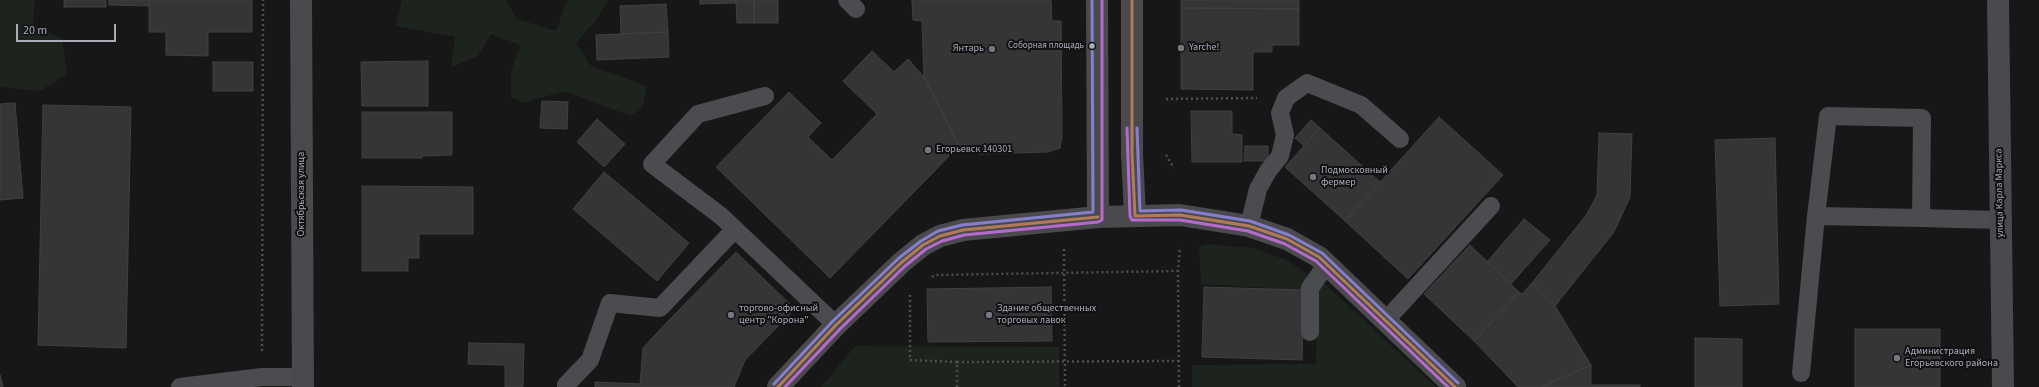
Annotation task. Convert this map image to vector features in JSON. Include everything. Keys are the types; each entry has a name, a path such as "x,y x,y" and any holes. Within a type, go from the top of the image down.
{"main road":[{"name":"Октябрьская улица","path":"301,0 303,382"},
{"path":"1097,0 1098,217"},
{"path":"1132,0 1132,153 1135,216"},
{"name":"улица Карла Маркса","path":"1998,0 2003,387"},
{"path":"778,387 836,325 902,262 923,245 940,236 963,230 1098,217 1180,215 1249,226 1287,238 1319,257 1455,387"}],"lane":[{"path":"1249,226 1258,189 1268,171 1280,156 1285,135 1280,113 1286,98 1307,83 1361,105 1400,139"},
{"path":"765,96 698,114 652,164 722,216 836,325"},
{"path":"1801,373 1816,216 1828,116 1922,118 1921,218"},
{"path":"1386,320 1491,206"},
{"path":"1816,216 2001,220"},
{"path":"566,387 566,385 590,360 610,304 660,308 735,229"},
{"path":"1310,332 1310,288 1326,265"},
{"path":"180,387 262,377 303,382"}],"path":[{"path":"262,377 263,0"},
{"path":"1166,99 1286,98"},
{"path":"1166,155 1174,168"},
{"path":"1063,245 1065,274 1065,387"},
{"path":"1179,387 1178,271 1180,247"},
{"path":"929,279 935,276 1178,271"},
{"path":"910,290 910,360 957,362 1179,361"},
{"path":"957,362 957,387"}],"shaded area":[{"path":"0,0 35,0 33,24 62,39 67,74 40,91 0,87"},
{"path":"402,0 506,0 517,19 556,31 567,0 608,0 596,20 576,43 591,66 647,86 643,106 631,116 564,91 524,103 511,97 511,72 520,45 491,34 478,56 451,67 455,37 396,26"},
{"path":"1206,244 1253,248 1287,260 1307,274 1304,290 1201,284 1199,247"},
{"path":"1324,283 1436,387 1192,387 1192,365 1316,364 1318,290"},
{"path":"855,346 1059,347 1059,387 821,387"}],"building":[{"path":"64,0 106,0 106,7 64,7"},
{"path":"109,0 149,0 149,6 109,5"},
{"path":"149,0 252,0 252,32 208,32 208,56 166,55 166,32 149,32"},
{"path":"700,0 736,0 736,3 700,4"},
{"path":"736,0 754,0 754,23 737,23"},
{"path":"754,0 778,0 778,23 754,23"},
{"name":"Янтарь","path":"912,0 1051,0 1052,21 1061,21 1062,137 1060,148 1048,152 979,154 975,146 959,146 924,77 922,21 913,20"},
{"path":"1181,0 1299,0 1299,9 1181,8"},
{"path":"666,4 668,32 621,34 620,6"},
{"path":"1181,8 1299,9 1299,45 1272,45 1272,52 1253,52 1253,90 1181,89"},
{"path":"668,32 669,57 597,60 596,35"},
{"path":"872,51 894,72 908,59 924,77 959,146 830,278 716,167 789,92 821,123 808,137 832,160 877,114 843,81"},
{"path":"428,61 428,106 362,106 361,62"},
{"path":"213,62 253,62 253,91 213,91"},
{"path":"542,101 568,102 567,129 540,128"},
{"path":"15,103 23,198 0,200 0,104"},
{"path":"43,105 131,107 126,348 38,345"},
{"path":"1191,111 1232,111 1232,134 1242,135 1242,162 1192,162"},
{"path":"362,112 452,112 452,155 422,156 422,158 362,158"},
{"path":"1439,117 1503,175 1408,279 1345,221"},
{"path":"597,119 625,144 604,167 577,142"},
{"path":"1311,120 1320,128 1304,146 1295,138"},
{"path":"1320,128 1380,182 1345,221 1285,167"},
{"path":"1599,133 1632,134 1630,197 1614,232 1555,306 1532,283 1587,214 1597,195"},
{"path":"1775,138 1779,304 1720,306 1715,140"},
{"path":"1245,146 1268,146 1268,161 1244,161"},
{"path":"604,172 689,243 657,281 573,209"},
{"path":"362,186 473,187 473,234 419,234 419,258 408,258 408,271 362,271"},
{"path":"1524,219 1550,240 1511,284 1487,262"},
{"path":"1470,245 1519,292 1474,341 1424,294"},
{"name":"торгово-офисный центр \"Корона\"","path":"736,252 795,309 745,360 734,387 595,387 595,382 640,384 643,348"},
{"path":"1532,283 1555,306 1591,365 1542,387 1518,387 1474,341 1519,292 1522,294"},
{"name":"Здание общественных торговых лавок","path":"1051,287 1052,341 928,342 927,289"},
{"path":"1204,287 1304,290 1302,360 1202,357"},
{"name":"Администрация Егорьевского района","path":"1855,329 1940,329 1940,387 1855,387"},
{"path":"1695,338 1742,339 1742,387 1695,387"},
{"path":"469,343 524,344 523,387 505,387 505,365 468,364"},
{"path":"1591,365 1591,385 1640,385 1640,387 1542,387"},
{"path":"0,375 3,387 0,387"}],"transit line":[{"path":"774,384 833,321 899,258 921,241 938,231 962,225 1093,212 1092,0"},
{"path":"785,387 840,329 905,266 926,249 942,241 964,235 1098,222 1102,220 1102,0"},
{"path":"1132,0 1132,153 1135,216 1180,215 1249,226 1287,239 1319,257 1455,387"},
{"path":"1127,128 1130,216 1132,220 1180,220 1248,231 1285,244 1316,261 1448,387"},
{"path":"1137,128 1140,211 1181,210 1250,221 1289,235 1322,253 1458,383"},
{"path":"778,387 836,325 902,262 923,245 940,236 963,230 1098,217"}],"place":[{"name":"Соборная площадь","path":"1092,46"},
{"name":"Yarche!","path":"1181,48"},
{"name":"Янтарь","path":"992,49"},
{"name":"Егорьевск 140301","path":"928,150"},
{"name":"Подмосковный фермер","path":"1313,177"},
{"name":"торгово-офисный центр \"Корона\"","path":"731,315"},
{"name":"Здание общественных торговых лавок","path":"989,315"},
{"name":"Администрация Егорьевского района","path":"1897,358"}]}
